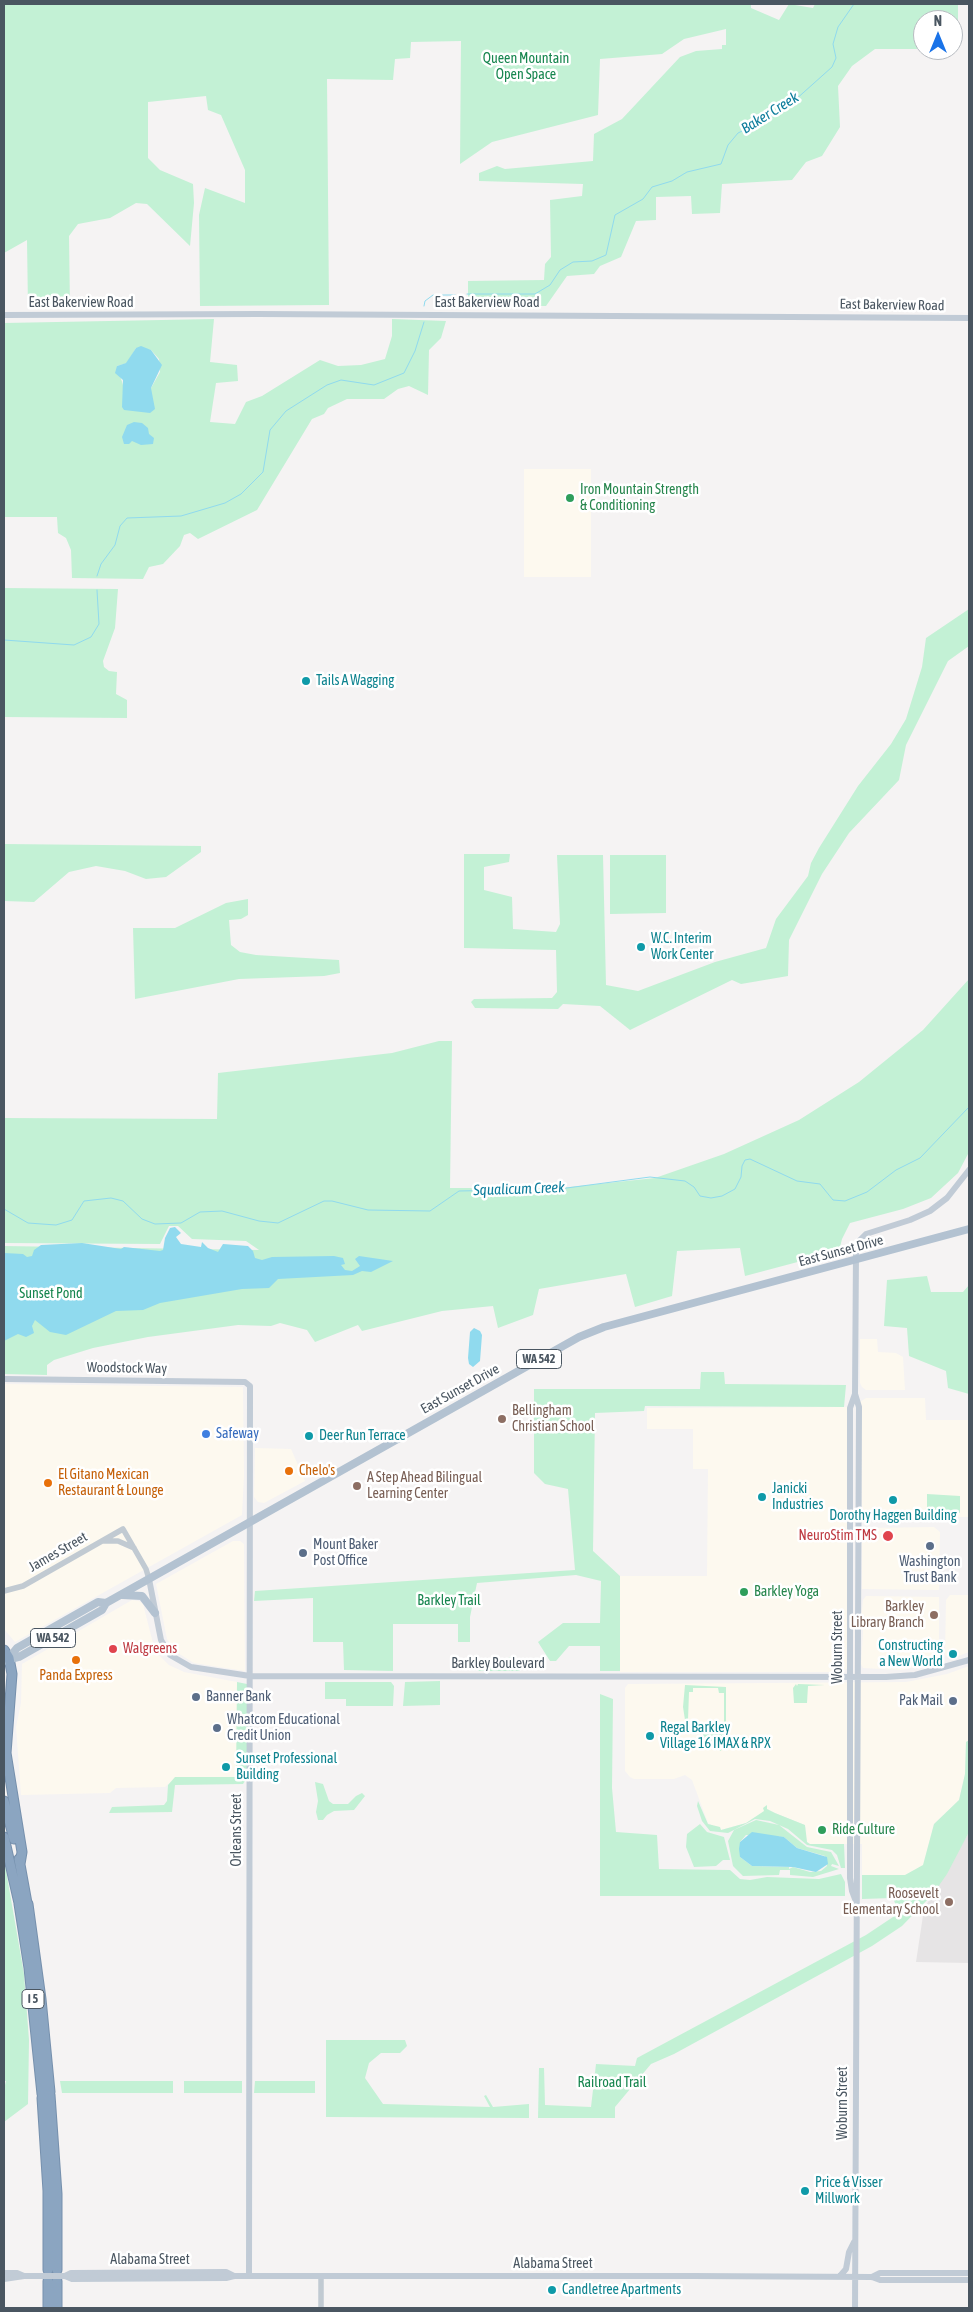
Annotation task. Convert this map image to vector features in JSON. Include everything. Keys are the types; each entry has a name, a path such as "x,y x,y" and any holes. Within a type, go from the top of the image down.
{"highway":[{"path":"6,1656 12,1683 6,1753 22,1852 20,1864"},
{"name":"I 5","path":"4,1801 20,1864 23,1904"},
{"name":"I 5","path":"4,1837 23,1904 42,1999 46,2095 57,2194 53,2270"},
{"path":"48,2308 53,2281 57,2308"}],"main road":[{"name":"East Bakerview Road","path":"4,316 258,314 969,318"},
{"name":"Woburn Street","path":"855,2308 855,1899 858,1883 859,1407 855,1394 855,1260 859,1241 866,1234 910,1220 930,1211 947,1198 969,1170"},
{"name":"East Sunset Drive","path":"6,1656 19,1657 102,1610 106,1603 579,1336 969,1229"},
{"name":"Woodstock Way","path":"4,1379 245,1382 248,1384"},
{"name":"Orleans Street","path":"248,1384 250,1522 249,2276"},
{"name":"Woburn Street","path":"855,1394 850,1408 850,1878 855,1899"},
{"name":"Barkley Boulevard","path":"149,1579 162,1643 170,1655 191,1667 250,1676 858,1677 912,1675 966,1661 969,1656"},
{"path":"120,1595 142,1596 155,1613"},
{"path":"840,2276 846,2268 849,2252 855,2241"},
{"name":"Alabama Street","path":"4,2279 24,2276 66,2276 72,2273 226,2272 234,2276 855,2276 872,2277 880,2280 969,2280"},
{"name":"Alabama Street","path":"4,2273 17,2273 24,2276"},
{"name":"Alabama Street","path":"872,2277 880,2273 969,2273"}],"street":[{"name":"Barkley Boulevard","path":"123,1529 149,1579"},
{"name":"James Street","path":"4,1591 23,1586 123,1529"},
{"path":"101,1541 118,1541 134,1548"},
{"path":"321,2276 321,2308"}],"shaded area":[{"path":"524,469 591,469 591,577 524,577"},
{"path":"860,1339 877,1339 878,1352 896,1353 903,1357 905,1390 866,1390 862,1387 860,1383"},
{"path":"4,1384 243,1387 244,1476 242,1515 15,1642 4,1629"},
{"path":"866,1398 925,1398 926,1420 969,1420 969,1517 867,1517 862,1514 860,1402"},
{"path":"848,1407 847,1669 841,1672 620,1672 620,1576 707,1576 708,1469 693,1469 693,1429 647,1429 647,1408"},
{"path":"255,1448 291,1449 305,1481 264,1503 258,1502 254,1497"},
{"path":"934,1527 940,1532 939,1590 862,1589 862,1530 867,1528"},
{"path":"233,1541 240,1541 244,1544 245,1671 194,1663 176,1652 167,1639 156,1584"},
{"path":"950,1595 969,1595 969,1652 951,1659 945,1655 946,1600"},
{"path":"866,1596 939,1597 939,1662 901,1670 863,1668 861,1664 863,1631 861,1619 863,1600"},
{"path":"132,1600 143,1604 155,1651 169,1665 184,1672 237,1682 237,1778 176,1777 165,1787 116,1788 110,1793 21,1795 16,1727 21,1703 22,1664"},
{"path":"969,1666 969,1740 966,1742 965,1774 959,1800 934,1824 923,1866 905,1875 862,1875 862,1844 810,1844 807,1842 805,1825 767,1809 767,1805 765,1811 746,1823 721,1830 708,1823 692,1780 685,1775 674,1779 634,1779 625,1771 625,1688 628,1684 906,1682 947,1674"},
{"name":"Roosevelt Elementary School","path":"969,1832 969,1963 916,1962 924,1909"}],"green space":[{"name":"Queen Mountain Open Space","path":"4,4 751,4 751,8 779,20 789,4 813,8 815,4 958,4 958,10 913,10 913,49 875,49 852,66 838,86 840,127 822,156 806,162 792,180 722,184 720,213 692,214 691,196 656,197 656,220 636,221 621,257 600,266 594,274 567,276 546,306 468,305 468,281 544,280 545,264 551,257 550,200 582,196 583,184 479,181 479,173 497,166 505,169 593,161 594,134 622,119 680,57 696,51 722,49 722,45 726,45 726,29 684,39 662,54 600,59 598,115 492,142 460,164 461,41 411,42 410,58 395,59 393,80 327,79 329,305 200,306 199,215 205,188 245,203 245,170 221,115 208,110 206,96 148,102 148,158 160,170 193,184 194,203 190,246 147,204 136,203 110,218 78,224 69,236 70,309 28,308 27,240 4,253"},
{"path":"214,319 210,362 237,365 238,381 216,383 210,422 235,424 246,402 262,396 320,360 338,366 361,365 385,359 392,336 392,319 446,321 441,338 429,350 428,395 409,386 398,389 384,399 347,399 328,408 324,414 312,419 257,510 198,539 190,533 184,535 180,546 163,564 149,567 143,579 72,578 71,550 66,538 58,533 57,517 4,517 4,323","holes":["136,348 151,350 159,359 160,372 151,388 151,393 123,385 117,366 127,363"]},
{"path":"4,588 118,589 115,628 103,661 104,667 109,671 117,672 116,694 127,700 127,718 4,717"},
{"path":"969,609 969,646 948,661 906,745 899,780 849,833 822,874 789,940 788,976 741,984 732,980 630,1030 600,1006 563,1004 558,1009 475,1008 471,1002 474,999 552,998 557,992 556,950 464,948 464,854 510,854 509,862 484,867 484,890 512,897 513,929 556,932 560,924 557,855 603,855 606,985 638,991 715,962 766,948 776,919 808,876 811,863 819,848 858,786 891,744 906,719 922,667 926,638"},
{"path":"4,844 201,846 201,852 166,877 146,879 125,871 96,866 69,872 34,902 4,901"},
{"path":"610,855 666,855 666,913 610,914"},
{"path":"248,899 248,915 241,919 229,920 231,945 240,952 256,955 339,960 340,973 324,976 239,979 135,999 133,928 175,928 226,903"},
{"path":"969,979 969,1152 958,1173 931,1198 903,1209 850,1223 842,1239 839,1251 745,1276 740,1248 677,1251 672,1296 635,1307 626,1274 539,1289 533,1315 498,1328 493,1306 442,1311 362,1331 358,1325 315,1342 307,1330 280,1323 271,1326 238,1325 148,1337 93,1348 54,1360 47,1365 47,1375 4,1374 4,1246 259,1250 246,1241 192,1239 178,1226 169,1226 160,1244 4,1243 4,1118 217,1119 218,1073 392,1053 439,1041 452,1041 450,1188 560,1188 655,1178 724,1154 799,1120 859,1082 923,1030"},
{"path":"927,1276 931,1292 963,1292 969,1285 969,1394 948,1388 946,1371 909,1356 907,1328 884,1326 887,1280"},
{"name":"Barkley Trail","path":"701,1372 724,1372 725,1384 846,1385 844,1407 645,1406 644,1411 595,1413 593,1551 620,1576 620,1671 600,1671 600,1646 569,1646 556,1661 550,1661 538,1642 563,1623 600,1623 601,1581 576,1575 477,1583 470,1617 470,1642 458,1642 458,1624 393,1624 393,1671 344,1670 343,1642 313,1642 313,1598 254,1601 255,1591 575,1570 568,1489 545,1484 534,1473 534,1389 700,1389"},
{"path":"927,1494 960,1496 960,1513 927,1511"},
{"path":"513,1656 520,1671 477,1671 499,1662"},
{"path":"440,1681 440,1705 403,1706 405,1682"},
{"path":"237,1682 247,1684 247,1778 243,1784 175,1785 172,1812 109,1813 112,1807 164,1805 167,1801 168,1785 175,1777 236,1777"},
{"path":"325,1682 391,1682 394,1686 393,1706 346,1706 346,1699 325,1699"},
{"path":"796,1684 797,1686 798,1684 825,1685 808,1686 807,1703 794,1703 793,1688"},
{"path":"685,1685 726,1687 726,1722 724,1726 724,1693 719,1693 718,1688 693,1688 693,1692 689,1692 688,1720 685,1720 683,1707"},
{"path":"600,1694 613,1699 612,1788 616,1832 657,1835 659,1869 730,1870 740,1879 750,1880 767,1877 819,1879 841,1874 845,1882 845,1896 600,1896"},
{"path":"703,1731 725,1731 721,1751 713,1747 710,1739 703,1741"},
{"name":"Railroad Trail","path":"969,1740 969,1832 947,1874 933,1894 902,1926 872,1946 674,2054 651,2064 615,2107 615,2118 538,2118 539,2068 544,2068 545,2105 591,2107 596,2064 635,2066 637,2058 866,1935 899,1913 893,1898 862,1899 862,1875 905,1875 923,1865 934,1824 959,1800 965,1774 966,1742"},
{"path":"315,1782 323,1784 329,1801 333,1804 348,1804 362,1793 365,1796 354,1810 334,1811 323,1820 318,1820"},
{"path":"698,1801 708,1824 720,1827 721,1830 746,1823 764,1811 763,1808 767,1805 767,1809 805,1825 807,1842 810,1844 844,1844 845,1868 841,1868 837,1855 832,1850 807,1845 788,1829 770,1821 755,1819 728,1833 710,1831 702,1821 697,1806"},
{"path":"756,1820 779,1825 807,1847 831,1852 839,1866 832,1864 831,1866 839,1869 813,1877 790,1875 790,1870 780,1870 779,1875 743,1876 733,1866 728,1841 734,1830","holes":["746,1835 784,1837 797,1848 825,1856 827,1866 821,1871 810,1872 793,1867 789,1869 789,1867 752,1866 740,1857 740,1842"]},
{"path":"700,1824 707,1832 724,1837 730,1860 723,1860 716,1866 694,1867 686,1847 687,1834"},
{"path":"4,1859 24,1974 29,2040 28,2104 4,2122 4,2089 6,2081 4,2081"},
{"path":"326,2040 405,2040 407,2046 400,2053 381,2053 369,2063 365,2078 383,2104 490,2107 484,2096 486,2095 493,2107 529,2104 529,2118 326,2117"},
{"path":"60,2081 173,2081 173,2093 62,2093"},
{"path":"184,2081 242,2081 242,2093 184,2093"},
{"path":"255,2081 315,2081 315,2093 254,2093"}],"water":[{"path":"141,346 151,350 162,365 151,388 155,409 150,413 124,410 122,407 123,380 115,373 117,366 126,363 136,348"},
{"path":"134,422 142,423 148,428 149,434 154,438 153,444 141,445 132,441 129,444 124,444 122,437 127,425"},
{"name":"Sunset Pond","path":"175,1227 181,1233 176,1237 181,1244 201,1247 202,1242 208,1248 218,1252 223,1244 248,1246 253,1251 255,1258 262,1260 272,1257 334,1256 343,1258 345,1264 341,1265 345,1270 352,1271 360,1266 355,1259 359,1256 393,1261 371,1272 362,1271 353,1275 278,1279 269,1288 242,1289 160,1303 143,1310 116,1311 66,1335 50,1332 35,1320 32,1326 34,1333 26,1337 18,1334 4,1341 4,1253 23,1254 27,1257 32,1256 34,1250 41,1245 82,1243 121,1249 124,1247 160,1251 163,1250 165,1238 170,1228"},
{"path":"474,1328 480,1331 482,1335 480,1361 473,1367 469,1364 468,1358 470,1332"},
{"path":"752,1832 784,1837 797,1848 827,1857 828,1864 816,1872 793,1867 752,1866 740,1857 739,1849 740,1842"}],"waterway":[{"name":"Baker Creek","path":"467,294 535,294 550,285 560,270 573,262 592,261 606,255 615,215 643,199 652,187 672,181 687,172 721,164 728,145 738,133 763,121 794,101 832,67 836,58 833,44 838,27 854,4"},
{"name":"Baker Creek","path":"424,306 425,301 433,295 455,295"},
{"name":"Baker Creek","path":"97,576 101,564 115,545 120,526 127,518 181,516 225,503 241,494 263,472 270,430 286,411 327,385 341,380 374,385 404,373 415,351 424,322"},
{"name":"Baker Creek","path":"4,640 74,645 91,637 99,624 97,590"},
{"name":"Squalicum Creek","path":"4,1209 28,1223 56,1225 72,1220 84,1201 111,1198 123,1201 142,1219 155,1224 181,1223 200,1212 222,1211 259,1221 278,1223 324,1201 332,1201 368,1210 430,1211 459,1191 559,1189 650,1177 685,1181 694,1187 700,1196 711,1198 722,1196 735,1189 741,1177 742,1166 745,1160 750,1159 797,1181 820,1184 833,1200 845,1201 867,1192 896,1170 920,1158 969,1107"}],"place":[{"name":"Iron Mountain Strength & Conditioning","path":"570,498"},
{"name":"Tails A Wagging","path":"306,681"},
{"name":"W.C. Interim Work Center","path":"641,947"},
{"name":"Bellingham Christian School","path":"502,1419"},
{"name":"Safeway","path":"206,1434"},
{"name":"Deer Run Terrace","path":"309,1436"},
{"name":"Chelo's","path":"289,1471"},
{"name":"El Gitano Mexican Restaurant & Lounge","path":"48,1483"},
{"name":"A Step Ahead Bilingual Learning Center","path":"357,1486"},
{"name":"Janicki Industries","path":"762,1497"},
{"name":"Dorothy Haggen Building","path":"893,1500"},
{"name":"NeuroStim TMS","path":"888,1536"},
{"name":"Washington Trust Bank","path":"930,1546"},
{"name":"Mount Baker Post Office","path":"303,1553"},
{"name":"Barkley Yoga","path":"744,1592"},
{"name":"Barkley Library Branch","path":"934,1615"},
{"name":"Walgreens","path":"113,1649"},
{"name":"Constructing a New World","path":"953,1654"},
{"name":"Panda Express","path":"76,1660"},
{"name":"Banner Bank","path":"196,1697"},
{"name":"Pak Mail","path":"953,1701"},
{"name":"Whatcom Educational Credit Union","path":"217,1728"},
{"name":"Regal Barkley Village 16 IMAX & RPX","path":"650,1736"},
{"name":"Sunset Professional Building","path":"226,1767"},
{"name":"Ride Culture","path":"822,1830"},
{"name":"Roosevelt Elementary School","path":"949,1902"},
{"name":"Price & Visser Millwork","path":"805,2191"},
{"name":"Candletree Apartments","path":"552,2290"}]}
